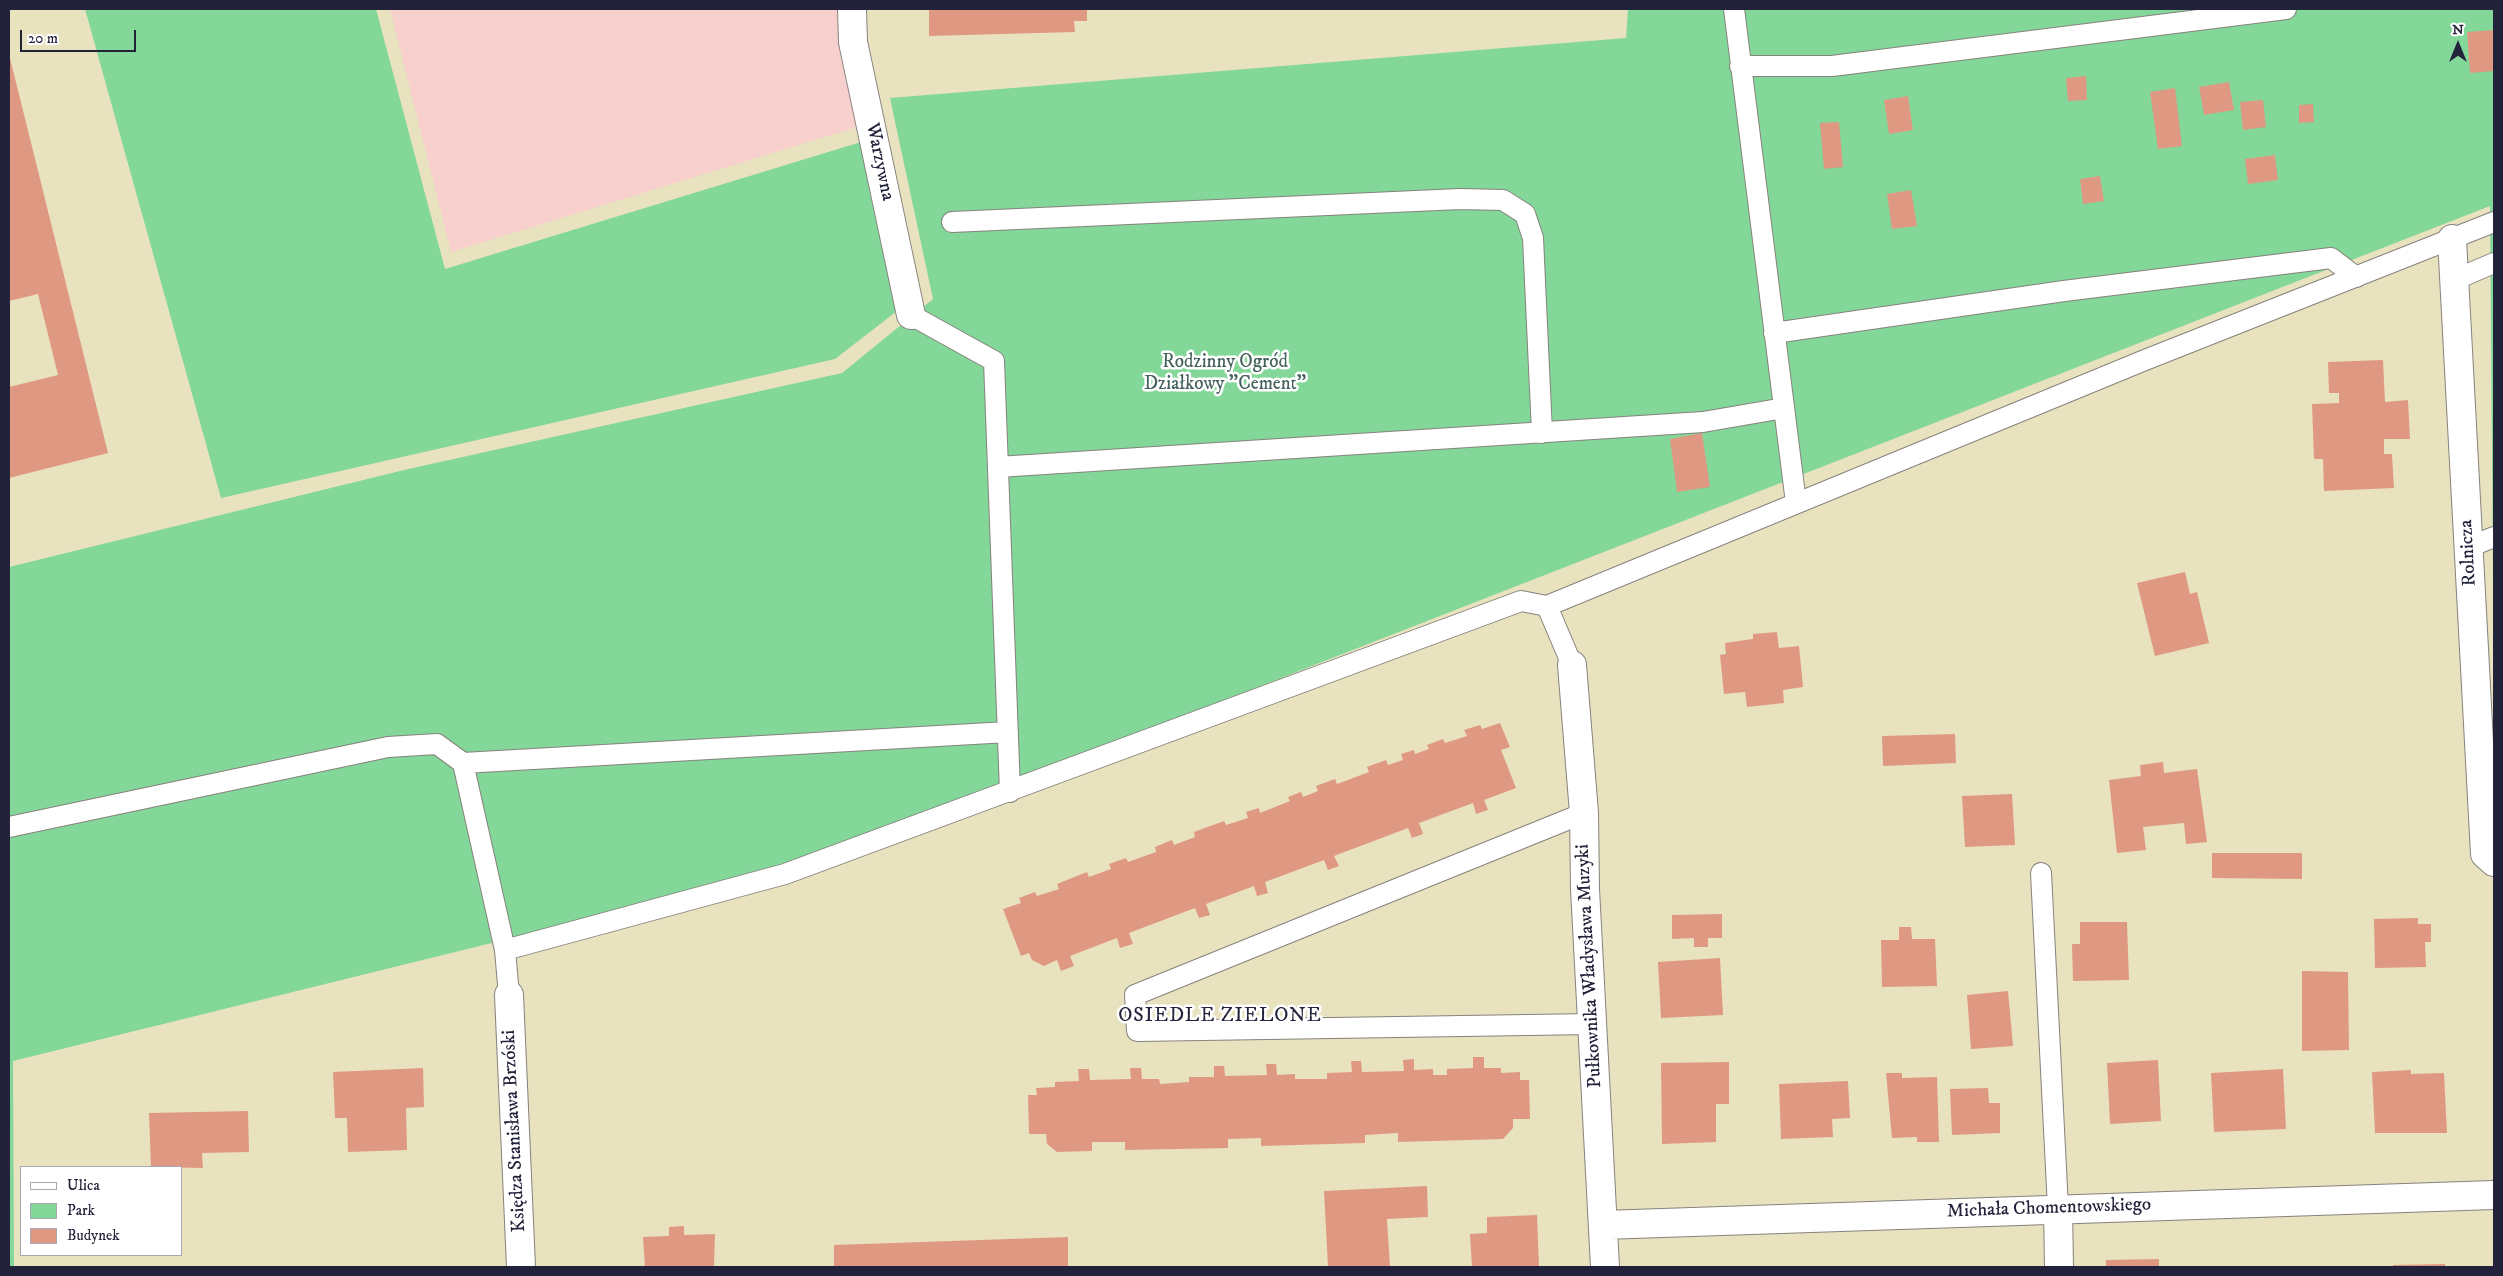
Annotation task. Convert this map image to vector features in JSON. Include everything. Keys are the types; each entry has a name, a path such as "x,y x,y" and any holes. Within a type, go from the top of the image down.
{"street":[{"name":"Warzywna","path":"852,9 854,42 911,315"},
{"name":"Rolnicza","path":"2452,239 2485,854 2494,862"},
{"name":"Pułkownika Władysława Muzyki","path":"1572,665 1584,813 1585,889 1605,1267"},
{"name":"Księdza Stanisława Brzóski","path":"509,995 521,1267"},
{"name":"Michała Chomentowskiego","path":"1603,1225 2058,1208 2494,1195"},
{"path":"2058,1208 2059,1267"}],"lane":[{"path":"1734,9 1796,502"},
{"path":"1740,66 1832,66 2286,9"},
{"path":"952,222 1450,199 1503,200 1525,214 1533,238 1542,433"},
{"path":"505,950 785,874 1521,601 1547,606 1796,502 2494,222"},
{"path":"1774,333 2064,291 2331,258 2356,277"},
{"path":"2454,280 2494,263"},
{"path":"911,315 994,361 1010,792"},
{"path":"998,467 1703,422 1784,408"},
{"path":"2469,547 2494,537"},
{"path":"1547,606 1572,665"},
{"path":"463,763 1008,732"},
{"path":"9,827 388,747 438,744 463,763 505,950 509,995"},
{"path":"1584,813 1135,995 1137,1031 1593,1024"},
{"path":"2040,872 2058,1208"}],"shaded area":[{"path":"390,9 866,9 868,37 883,119 451,252"}],"green space":[{"path":"85,9 376,9 445,269 861,142 897,311 835,359 221,498"},
{"name":"Rodzinny Ogród Działkowy \"Cement\"","path":"1628,9 2494,9 2494,711 2490,206 861,842 520,936 13,1061 14,1267 9,1267 9,567 404,470 842,373 933,299 890,98 1626,38"}],"building":[{"path":"929,9 1087,9 1087,21 1074,21 1075,32 929,36"},
{"path":"2494,30 2494,71 2470,73 2467,32"},
{"path":"9,54 108,453 9,478 9,387 58,375 38,294 9,301"},
{"path":"2086,76 2087,100 2068,101 2066,78"},
{"path":"2229,82 2234,110 2204,115 2199,87"},
{"path":"2175,88 2182,146 2158,149 2150,92"},
{"path":"1908,96 1913,130 1889,134 1884,100"},
{"path":"2263,100 2266,127 2243,130 2240,102"},
{"path":"2313,104 2314,122 2299,123 2299,105"},
{"path":"1839,122 1843,167 1824,169 1820,123"},
{"path":"2275,155 2278,180 2248,184 2245,159"},
{"path":"2100,176 2104,201 2083,204 2080,179"},
{"path":"1911,190 1917,226 1892,229 1887,194"},
{"path":"2383,360 2385,402 2408,400 2410,439 2384,439 2384,454 2392,454 2394,488 2324,491 2323,459 2314,459 2312,404 2339,403 2339,393 2329,393 2328,362"},
{"path":"1702,433 1710,487 1677,492 1670,439"},
{"path":"2185,572 2190,594 2197,592 2209,643 2155,656 2137,583"},
{"path":"1777,632 1779,648 1799,646 1803,687 1783,690 1784,703 1747,707 1745,692 1724,694 1720,655 1726,654 1725,643 1753,639 1753,634"},
{"path":"1500,723 1510,747 1501,750 1516,788 1484,800 1488,810 1476,814 1473,803 1419,823 1423,834 1412,838 1408,828 1334,856 1339,866 1328,870 1324,860 1265,882 1268,893 1257,896 1254,886 1206,904 1210,915 1199,918 1195,908 1129,933 1133,944 1120,948 1117,938 1070,956 1074,966 1061,971 1057,960 1044,966 1032,960 1029,953 1021,956 1003,909 1021,903 1019,898 1035,892 1037,896 1059,889 1057,884 1087,872 1089,877 1111,869 1109,864 1126,858 1128,862 1156,852 1155,847 1172,840 1174,845 1195,837 1194,832 1224,821 1226,825 1248,818 1246,812 1259,808 1260,813 1290,801 1288,797 1301,792 1303,797 1318,791 1316,786 1335,779 1337,784 1369,772 1367,767 1386,760 1388,765 1403,760 1401,754 1414,750 1415,754 1429,749 1427,745 1443,739 1445,743 1467,736 1464,730 1480,725 1482,729"},
{"path":"1955,734 1956,763 1883,766 1882,736"},
{"path":"2163,762 2164,773 2197,769 2207,842 2186,844 2184,823 2143,827 2146,850 2117,853 2109,780 2141,776 2140,765"},
{"path":"2012,794 2015,845 1965,847 1962,796"},
{"path":"2212,853 2302,853 2302,879 2212,878"},
{"path":"1722,914 1722,938 1708,938 1708,947 1694,947 1694,938 1672,939 1672,915"},
{"path":"2418,918 2418,924 2431,924 2431,942 2425,942 2426,967 2375,968 2374,919"},
{"path":"2080,922 2127,922 2129,980 2073,981 2072,944 2080,944"},
{"path":"1899,927 1911,927 1912,939 1935,939 1937,986 1882,987 1881,940 1899,940"},
{"path":"1720,958 1723,1015 1661,1018 1658,962"},
{"path":"2302,971 2348,972 2349,1050 2302,1051"},
{"path":"2008,991 2013,1046 1971,1049 1967,995"},
{"path":"1473,1057 1484,1057 1484,1068 1501,1068 1501,1073 1520,1072 1520,1080 1529,1080 1530,1119 1513,1119 1513,1128 1503,1139 1398,1142 1398,1133 1365,1135 1365,1143 1261,1146 1261,1138 1228,1139 1228,1148 1125,1150 1125,1142 1092,1142 1092,1151 1057,1152 1047,1144 1046,1134 1029,1134 1028,1095 1037,1095 1036,1088 1055,1087 1055,1082 1079,1081 1078,1069 1089,1069 1090,1080 1131,1079 1130,1068 1141,1068 1142,1079 1159,1079 1160,1084 1189,1082 1189,1077 1214,1077 1214,1066 1224,1066 1225,1076 1267,1075 1266,1064 1276,1064 1277,1075 1295,1074 1295,1079 1327,1079 1327,1073 1352,1072 1351,1061 1361,1061 1362,1072 1404,1071 1403,1060 1414,1059 1414,1070 1433,1069 1433,1075 1447,1075 1447,1069 1473,1068"},
{"path":"2158,1060 2161,1121 2110,1124 2107,1063"},
{"path":"1729,1062 1729,1104 1716,1104 1716,1142 1662,1144 1661,1063"},
{"path":"423,1068 424,1107 406,1108 407,1150 348,1152 347,1118 335,1118 333,1072"},
{"path":"2283,1069 2286,1129 2214,1132 2211,1073"},
{"path":"2411,1070 2411,1074 2444,1073 2447,1133 2375,1133 2372,1072"},
{"path":"1886,1073 1902,1073 1902,1078 1937,1077 1939,1142 1917,1142 1917,1137 1892,1138"},
{"path":"1848,1081 1850,1118 1832,1119 1833,1137 1781,1139 1779,1084"},
{"path":"1988,1088 1989,1103 2000,1103 2000,1133 1952,1135 1950,1089"},
{"path":"248,1111 249,1152 202,1153 203,1168 151,1166 149,1113"},
{"path":"1427,1186 1428,1217 1387,1219 1390,1267 1328,1267 1324,1191"},
{"path":"1537,1215 1539,1266 1472,1267 1470,1234 1487,1233 1487,1217"},
{"path":"684,1226 684,1235 715,1234 714,1267 645,1267 643,1237 669,1236 669,1227"},
{"path":"1068,1237 1068,1267 834,1267 834,1245"},
{"path":"2159,1259 2159,1267 2106,1267 2106,1260"},
{"path":"2445,1264 2445,1267 2393,1267 2393,1265"}],"district":[{"name":"OSIEDLE ZIELONE","path":"1220,1017"}]}
